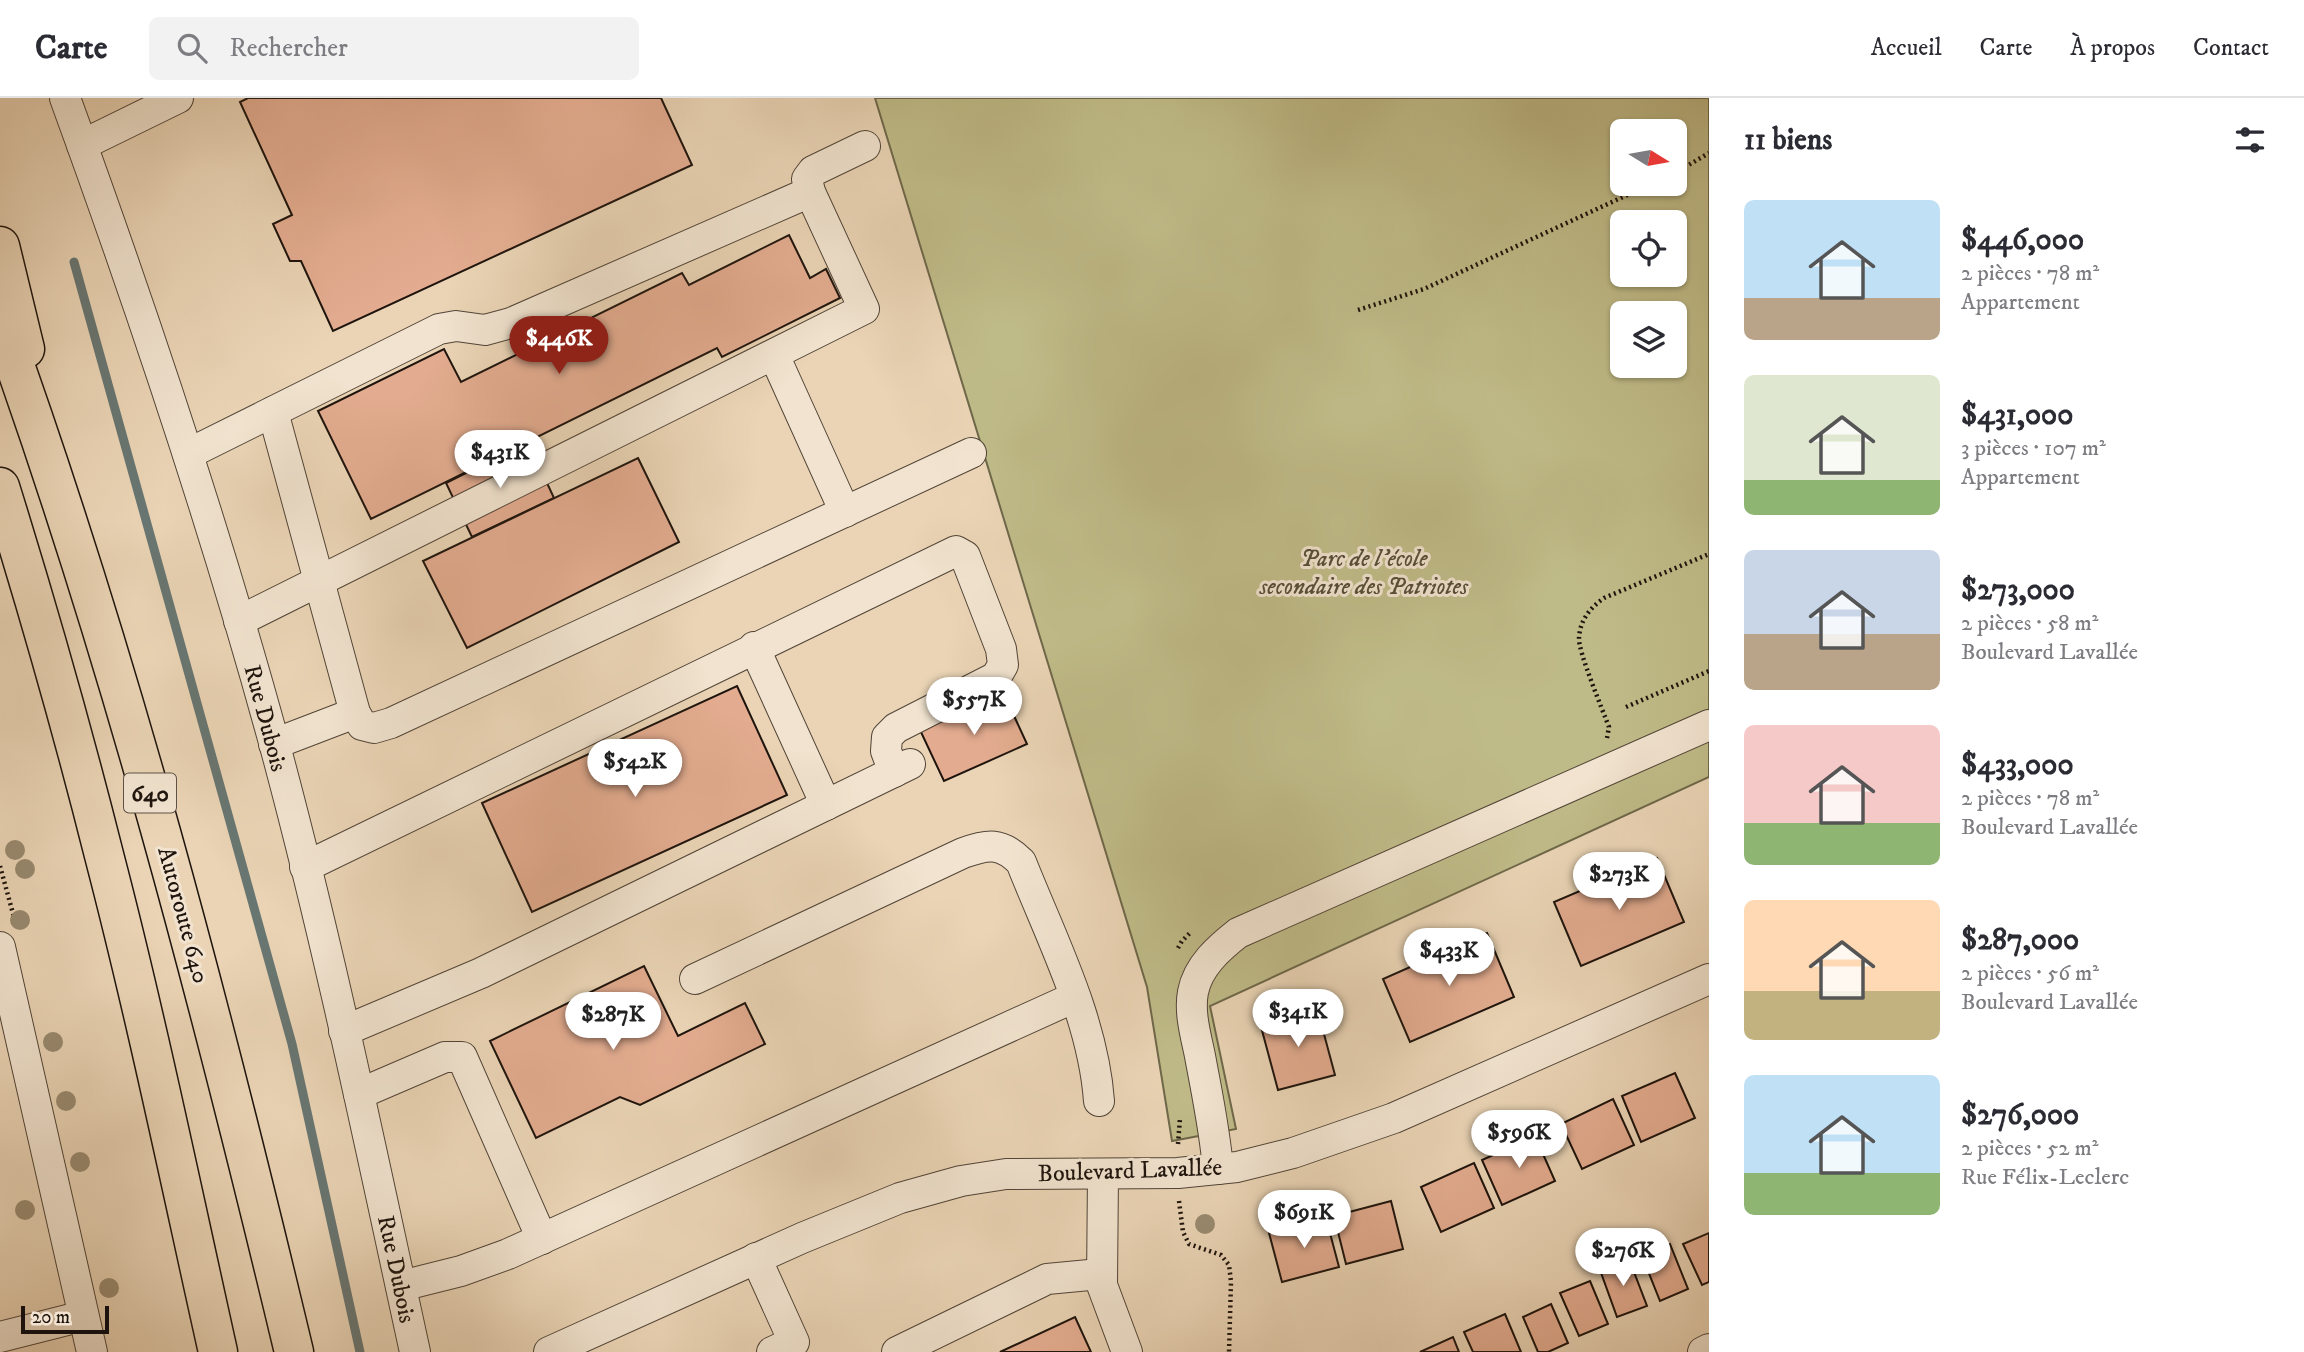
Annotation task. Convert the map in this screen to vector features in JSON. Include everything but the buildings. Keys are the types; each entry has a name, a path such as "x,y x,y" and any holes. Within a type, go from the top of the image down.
{"highway":[{"path":"0,247 63,508"},
{"name":"Autoroute 640","path":"0,323 63,508 142,766 229,1081 294,1352"},
{"name":"640","path":"0,487 56,675 104,855 152,1054 218,1352"},
{"path":"0,578 104,855"}],"street":[{"name":"Rue Dubois","path":"65,98 188,454 274,744 359,1094 415,1352"},
{"path":"82,145 178,98"},
{"path":"239,621 864,309 810,192 807,179 813,171 865,146"},
{"path":"188,454 439,329 456,326 485,330 511,323 810,192"},
{"path":"774,355 845,512"},
{"path":"273,412 355,713 362,725 374,727 391,723 971,453"},
{"path":"305,867 947,553 956,551 965,556 1001,649 1003,665 996,677 896,728 887,737 886,751 904,767 481,973 344,1031"},
{"path":"754,648 826,805"},
{"path":"274,744 355,713"},
{"path":"1218,1169 1215,1135 1192,1014 1193,991 1202,969 1216,950 1238,933 1709,724"},
{"path":"695,979 963,853 979,847 996,846 1009,850 1021,862 1075,997 1097,1075 1099,1101"},
{"path":"0,947 92,1352"},
{"name":"Boulevard Lavallée","path":"549,1352 883,1204 947,1184 1006,1174 1178,1173 1218,1169 1293,1153 1362,1130 1709,979"},
{"path":"401,1286 461,1271 542,1239 1075,997"},
{"path":"359,1094 445,1057 463,1057 542,1239"},
{"path":"1103,1174 1100,1273 1110,1310 1127,1352"},
{"path":"757,1258 788,1349"},
{"path":"897,1352 1047,1279 1100,1273"},
{"path":"0,1337 83,1316"},
{"path":"1703,1352 1709,1349"}],"path":[{"path":"1687,166 1709,153"},
{"path":"1358,310 1424,289 1625,196"},
{"path":"1606,743 1609,727 1578,641 1581,625 1590,608 1604,598 1709,554"},
{"path":"1626,708 1709,671"},
{"path":"1173,958 1182,941 1200,925"},
{"path":"1179,1207 1183,1232 1189,1244 1221,1255 1229,1265 1229,1352"}],"green space":[{"name":"Parc de l'école secondaire des Patriotes","path":"875,98 1709,98 1709,777 1210,1006 1236,1129 1172,1141 1147,987"}],"waterway":[{"path":"74,262 292,1044 360,1352"}]}
